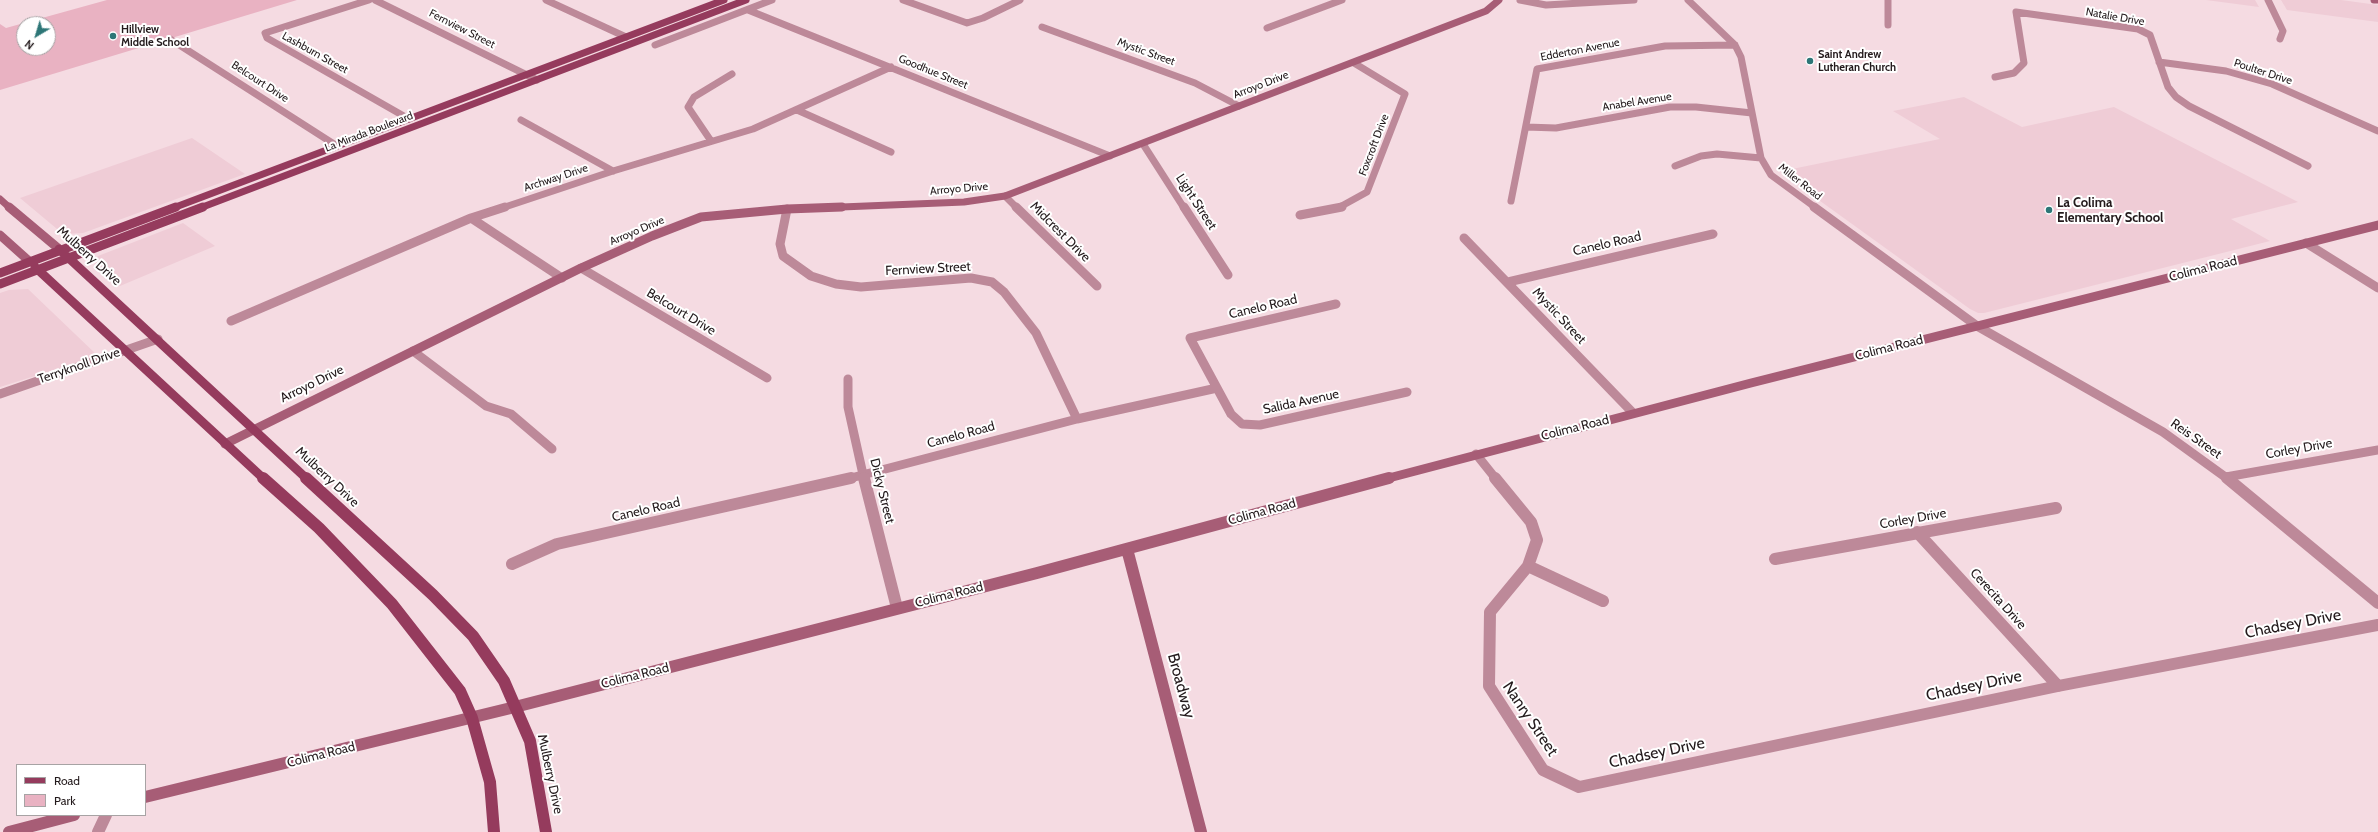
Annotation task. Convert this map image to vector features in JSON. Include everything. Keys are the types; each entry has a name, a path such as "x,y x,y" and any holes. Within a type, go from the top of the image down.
{"main road":[{"name":"La Mirada Boulevard","path":"0,273 59,249 724,0"},
{"name":"La Mirada Boulevard","path":"0,284 746,0"},
{"name":"Mulberry Drive","path":"59,249 433,595 473,636 504,681 530,741 546,832"},
{"path":"29,261 225,444 319,528 392,604 460,691 472,718 490,782 494,832"}],"street":[{"name":"Lashburn Street","path":"369,0 265,33 267,38 409,119"},
{"name":"Fernview Street","path":"375,0 537,80"},
{"path":"546,0 626,37"},
{"path":"655,45 772,0"},
{"path":"903,0 937,11 954,20 967,23 983,18 1020,0"},
{"path":"1266,28 1342,0"},
{"name":"Arroyo Drive","path":"225,444 254,428 581,268 652,236 701,217 787,209 964,202 1005,196 1486,11 1499,0"},
{"path":"1520,0 1546,5 1634,0"},
{"name":"Miller Road","path":"1688,0 1735,44 1741,57 1761,158 1771,176 1977,326"},
{"path":"1888,0 1888,25"},
{"path":"2268,0 2283,31 2280,39"},
{"name":"Goodhue Street","path":"748,10 1110,156"},
{"name":"Natalie Drive","path":"1995,77 2014,73 2024,63 2016,12 2138,29 2150,35 2158,62 2168,86 2176,97 2189,106 2308,166"},
{"name":"Mystic Street","path":"1042,28 1195,83 1239,106"},
{"name":"Belcourt Drive","path":"170,39 337,146"},
{"name":"Edderton Avenue","path":"1511,201 1537,69 1665,46 1735,44"},
{"name":"Poulter Drive","path":"2158,62 2226,71 2272,84 2378,131"},
{"name":"Foxcroft Drive","path":"1300,215 1342,207 1367,192 1405,94 1354,63"},
{"name":"Archway Drive","path":"231,321 470,218 613,171 753,129 891,67"},
{"path":"711,141 688,107 694,97 732,74"},
{"name":"Anabel Avenue","path":"1526,127 1556,128 1670,107 1696,107 1752,113"},
{"path":"797,110 891,152"},
{"path":"521,120 613,171"},
{"name":"Light Street","path":"1143,144 1228,275"},
{"path":"1675,166 1700,156 1717,154 1761,158"},
{"name":"Midcrest Drive","path":"1005,196 1097,286"},
{"name":"Mulberry Drive","path":"0,199 59,249"},
{"name":"Fernview Street","path":"787,209 780,244 783,256 811,276 836,284 860,287 971,278 992,282 1004,292 1036,333 1077,420"},
{"path":"470,218 562,278"},
{"name":"Colima Road","path":"146,797 515,707 1127,549 1476,454 2378,225"},
{"name":"Canelo Road","path":"1508,282 1713,234"},
{"path":"0,235 29,261"},
{"name":"Mystic Street","path":"1464,238 1508,282 1633,414"},
{"path":"2306,243 2378,288"},
{"name":"Belcourt Drive","path":"581,268 767,378"},
{"name":"Canelo Road","path":"512,564 556,544 863,475 1077,420 1217,388 1190,338 1336,304"},
{"name":"Reis Street","path":"1977,326 2163,432 2226,477 2378,603"},
{"name":"Terryknoll Drive","path":"0,394 158,339"},
{"path":"413,351 486,406 511,414 552,449"},
{"name":"Dicky Street","path":"848,379 848,406 863,475 897,608"},
{"name":"Salida Avenue","path":"1217,388 1231,414 1242,424 1260,425 1407,392"},
{"name":"Corley Drive","path":"2226,477 2378,450"},
{"name":"Nanry Street","path":"1476,454 1531,522 1537,540 1528,566 1490,612 1489,686 1543,770 1579,787"},
{"name":"Corley Drive","path":"1775,559 1917,532 2056,508"},
{"name":"Cerecita Drive","path":"1917,532 2058,686"},
{"name":"Broadway","path":"1127,549 1202,832"},
{"path":"1528,566 1603,601"},
{"name":"Chadsey Drive","path":"1579,787 2058,686 2378,625"},
{"path":"9,832 70,816"},
{"path":"98,832 106,816"}],"shaded area":[{"path":"2206,0 2255,0 2259,7"},
{"path":"2281,0 2341,0 2378,5 2378,22 2287,10"},
{"name":"La Colima Elementary School","path":"1964,97 2022,127 2114,107 2298,202 2231,219 2270,241 1984,313 1978,313 1970,309 1798,185 1782,171 1940,139 1893,111"},
{"path":"192,138 245,174 83,233 63,234 20,198"},
{"path":"183,223 215,246 120,286 93,262 98,256"},
{"path":"28,289 98,356 0,387 0,293 9,290"}],"green space":[{"name":"Hillview Middle School","path":"107,0 297,0 0,90 0,24 6,28 16,25 16,56 56,56 56,16 49,16"}],"place":[{"name":"Hillview Middle School","path":"113,36"},
{"name":"Saint Andrew Lutheran Church","path":"1810,61"},
{"name":"La Colima Elementary School","path":"2049,210"}]}
